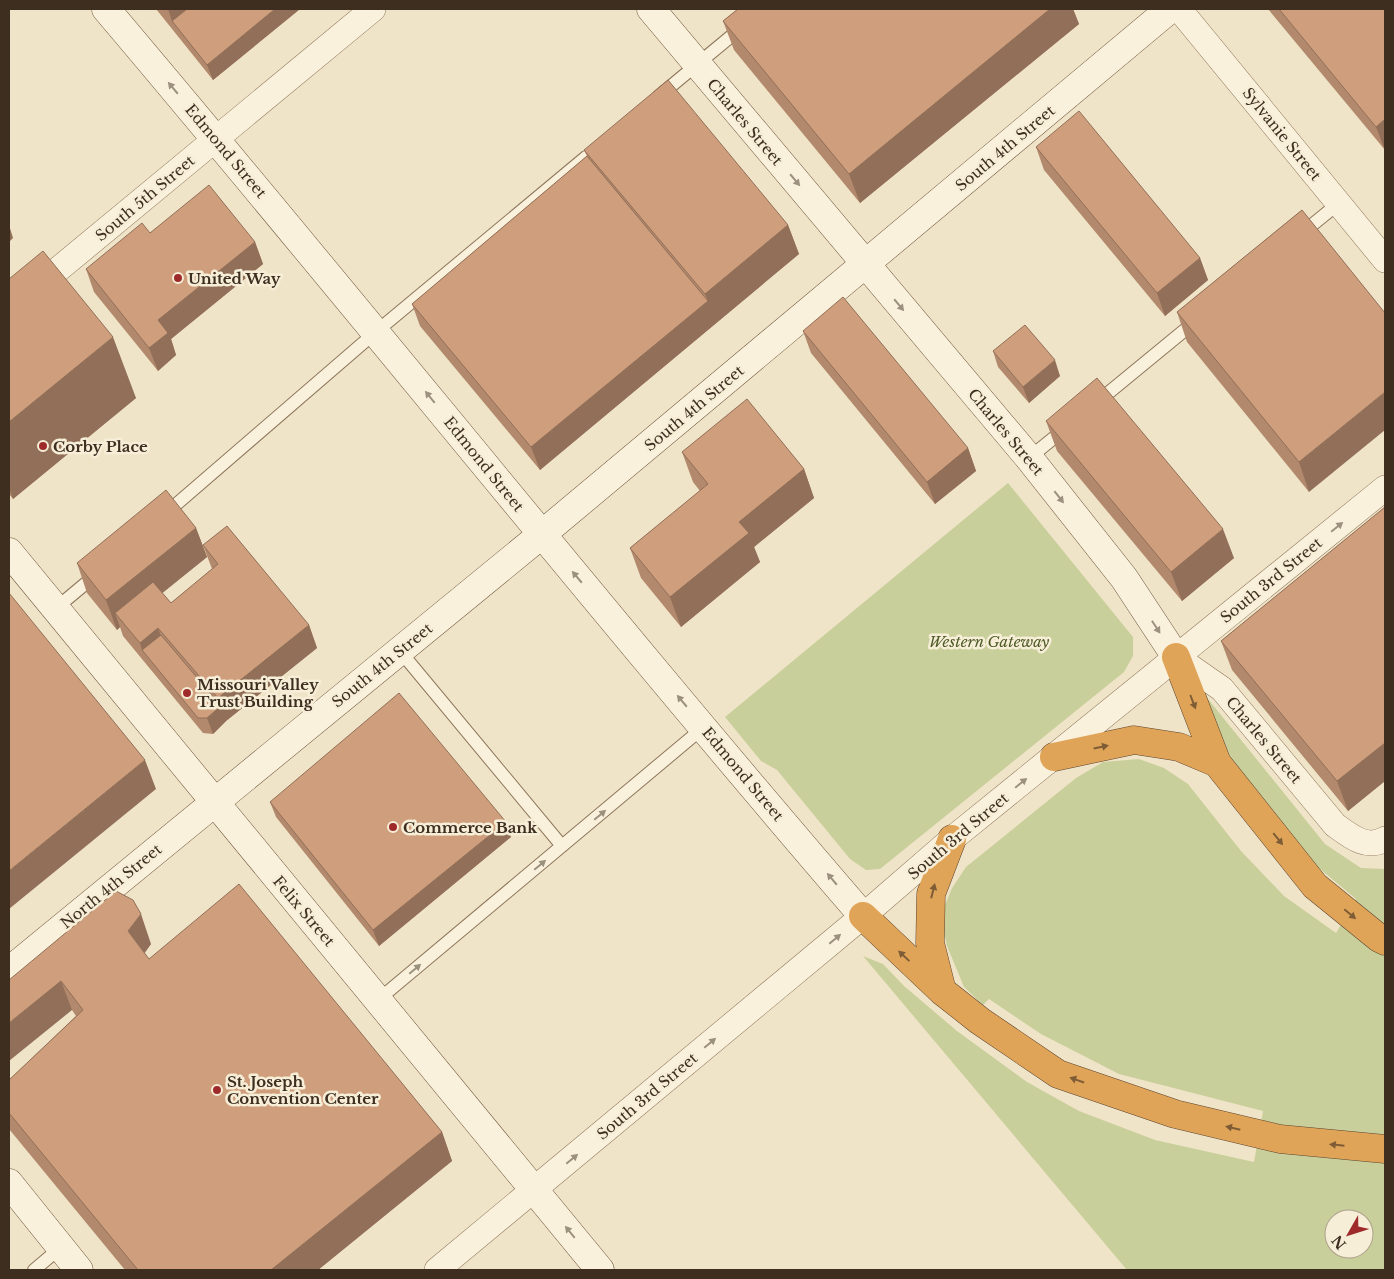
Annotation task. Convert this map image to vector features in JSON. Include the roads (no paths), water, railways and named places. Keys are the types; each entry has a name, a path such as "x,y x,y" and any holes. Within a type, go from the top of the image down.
{"highway":[{"path":"1176,657 1217,763 1315,886 1385,941"},
{"path":"1054,757 1134,740 1179,746 1217,763"},
{"path":"942,991 930,943 931,894 952,839"},
{"path":"863,916 942,991 980,1021 1058,1074 1175,1114 1280,1139 1385,1149"}],"main road":[{"name":"Edmond Street","path":"106,9 377,331 541,535 863,916"},
{"name":"Charles Street","path":"651,9 1029,458 1124,578 1176,657"},
{"name":"South 4th Street","path":"214,802 541,535 1170,9"},
{"name":"Felix Street","path":"9,552 600,1270"},
{"name":"North 4th Street","path":"9,971 214,802"},
{"path":"9,1183 79,1270"}],"street":[{"name":"South 5th Street","path":"9,310 373,9"},
{"name":"Sylvanie Street","path":"1179,9 1385,260"},
{"name":"South 3rd Street","path":"437,1270 863,916 952,839 1385,488"},
{"name":"Charles Street","path":"1176,657 1222,689 1335,825 1352,838 1376,841"}],"lane":[{"path":"652,102 764,9"},
{"path":"153,524 377,331 598,147"},
{"path":"1293,240 1339,203"},
{"path":"1089,408 1210,309"},
{"path":"1029,458 1074,421"},
{"path":"55,609 103,568"},
{"path":"400,651 562,846"},
{"path":"378,1000 704,727"},
{"path":"34,1270 60,1248"}],"place":[{"name":"United Way","path":"178,278"},
{"name":"Corby Place","path":"43,446"},
{"name":"Missouri Valley Trust Building","path":"187,693"},
{"name":"Commerce Bank","path":"393,827"},
{"name":"St. Joseph Convention Center","path":"217,1090"}],"park label":[{"name":"Western Gateway","path":"989,641"}]}
